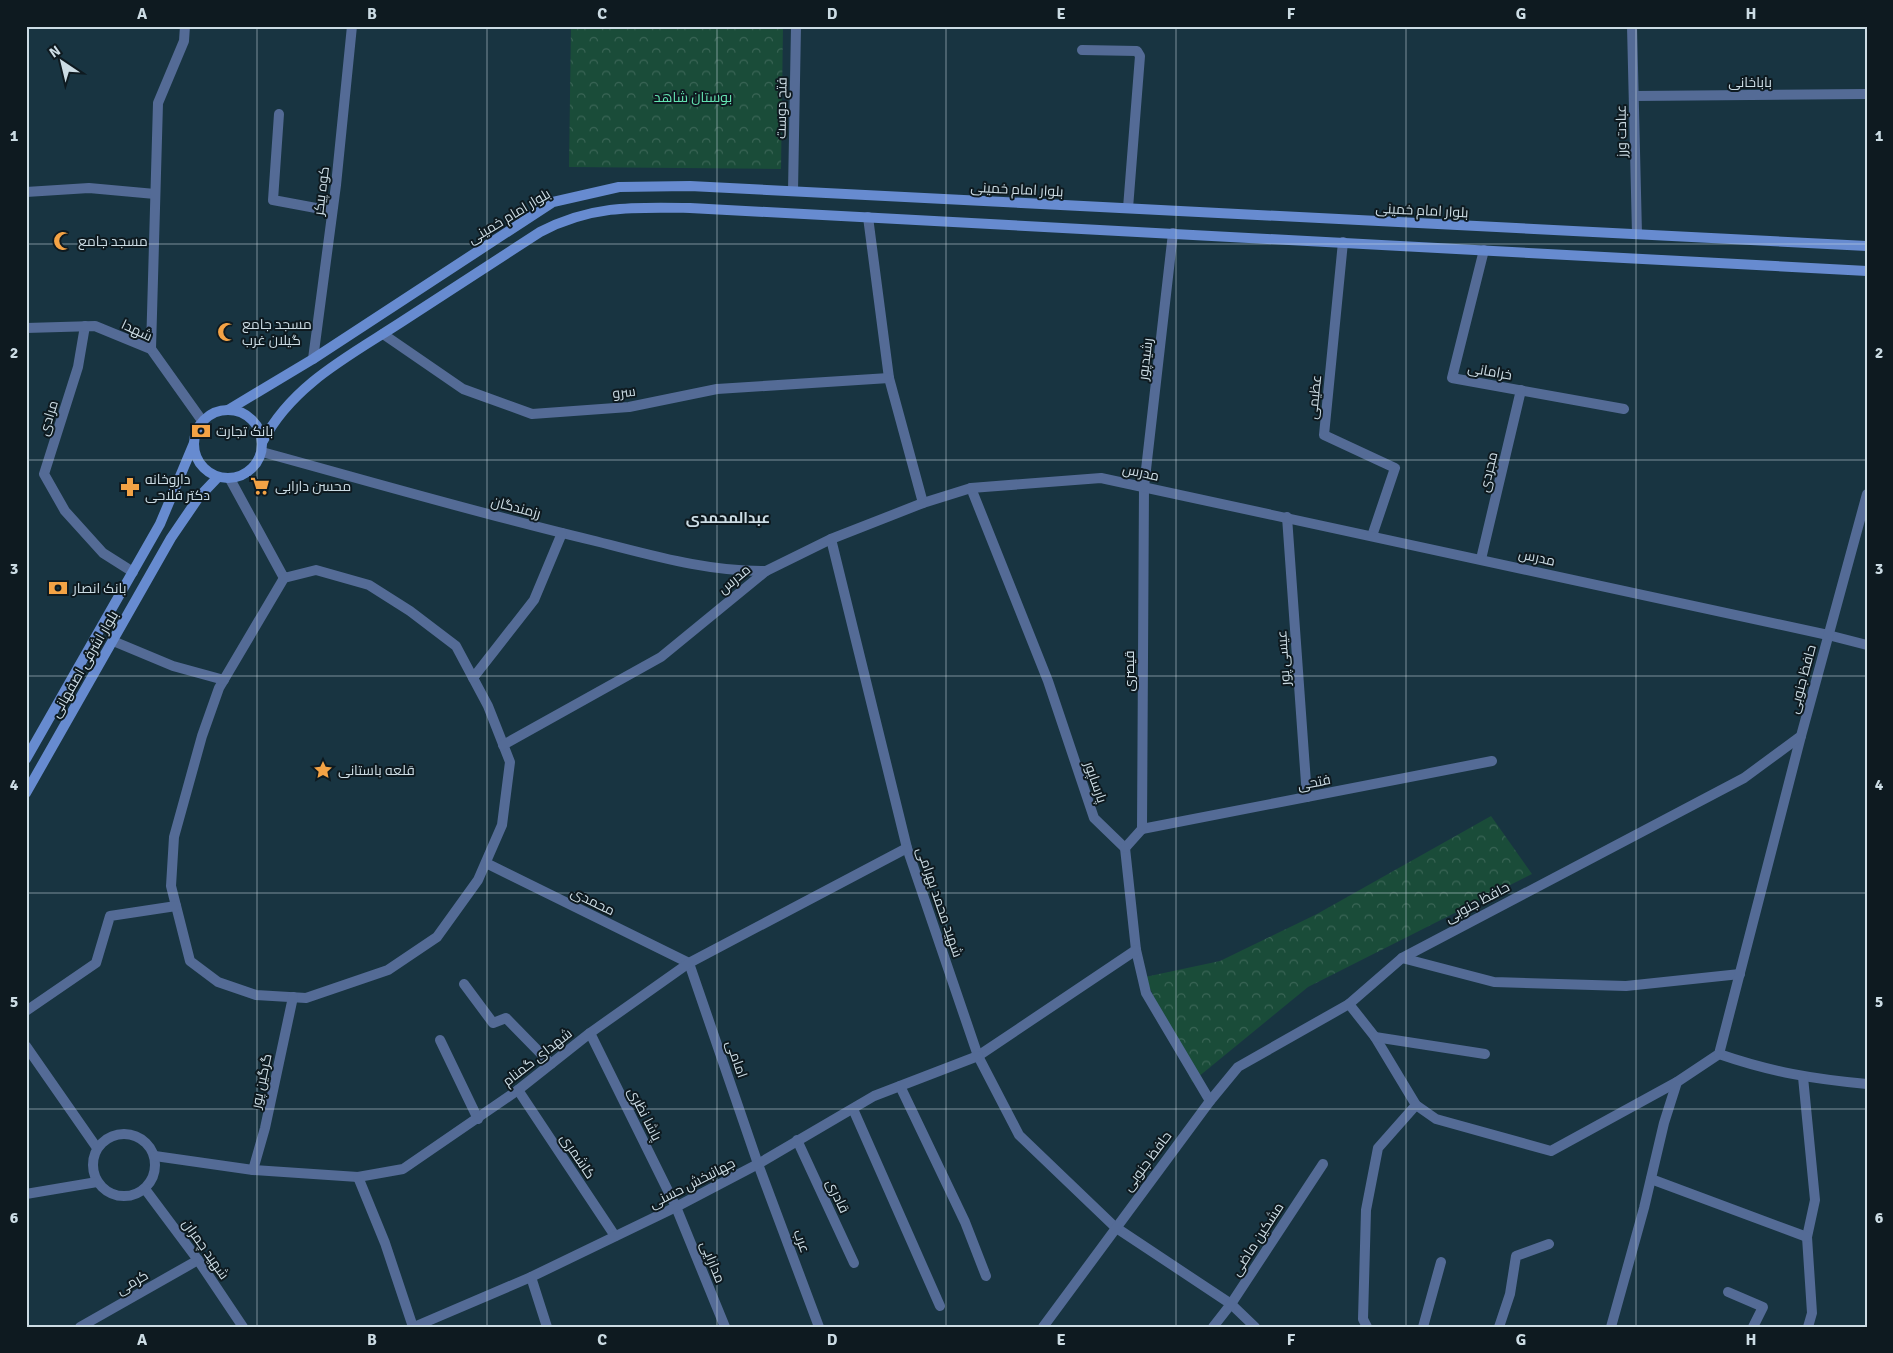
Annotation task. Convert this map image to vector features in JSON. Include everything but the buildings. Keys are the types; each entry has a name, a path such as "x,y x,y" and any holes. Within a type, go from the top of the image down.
{"main road":[{"name":"بلوار امام خمینی","path":"228,410 313,359 553,202 619,187 690,186 1867,246"},
{"path":"263,441 258,427 248,415 228,410 210,416 203,422 196,432 194,443 200,464 218,477 230,479 250,471 262,452 263,441 272,422 299,392 326,372 540,232 562,221 623,207 868,217 1867,271"},
{"name":"بلوار اشرفی اصفهانی","path":"28,753 160,524 194,443"},
{"name":"بلوار اشرفی اصفهانی","path":"26,793 171,538 199,497 218,477"}],"street":[{"path":"151,349 158,103 184,40 185,26"},
{"name":"کوه پیکر","path":"313,359 332,210 352,26"},
{"name":"فتح دوست","path":"793,191 796,26"},
{"name":"عبادت ورز","path":"1632,26 1637,234"},
{"path":"1082,50 1137,51 1140,56 1128,208"},
{"name":"باباخانی","path":"1634,96 1867,94"},
{"path":"280,114 273,200 332,210"},
{"path":"26,192 89,188 155,194"},
{"path":"868,217 889,378 923,503"},
{"name":"رشیدپور","path":"1144,487 1173,233"},
{"name":"عظیمی","path":"1343,242 1324,435 1395,468 1372,536"},
{"name":"خرامانی","path":"1484,250 1452,378 1624,409"},
{"name":"مرادی","path":"85,326 78,367 44,474 65,511 103,553 132,572"},
{"name":"شهدا","path":"26,328 95,326 151,349 203,422"},
{"name":"سرو","path":"383,334 463,389 532,414 629,407 717,389 889,378"},
{"name":"مجردی","path":"1481,559 1521,390"},
{"name":"رزمندگان","path":"262,452 562,533 680,562 736,572 766,571"},
{"name":"مدرس","path":"503,745 661,656 766,571 831,539 923,503 971,488 1101,478 1481,559 1867,645"},
{"path":"230,479 284,578"},
{"name":"قیصری","path":"1142,829 1144,487"},
{"name":"پارساپور","path":"971,488 1048,681 1094,818 1125,848"},
{"name":"حافظ جنوبی","path":"1043,1327 1115,1228 1238,1066 1349,1004 1402,958 1744,778 1801,736 1867,494"},
{"name":"عیسی پور","path":"1287,517 1307,797"},
{"path":"473,678 534,600 562,533"},
{"name":"شهید محمد بهرامی","path":"831,539 907,848 978,1056 1019,1135 1115,1228 1231,1304 1255,1327"},
{"path":"316,570 369,584 456,646 473,678 488,706 510,762 502,826 478,880 437,937 388,970 306,998 256,996 218,982 190,961 171,886 174,837 202,736 224,680 284,578 316,570"},
{"path":"113,641 174,666 224,680"},
{"path":"1349,1004 1375,1037 1416,1104 1436,1119 1551,1151 1677,1082 1719,1054 1801,736"},
{"name":"فتحی","path":"1142,829 1492,761"},
{"path":"1142,829 1125,848 1136,950 1146,993 1210,1101"},
{"name":"شهدای گمنام","path":"155,1156 253,1170 358,1177 403,1169 478,1119 590,1033 689,963 907,848"},
{"name":"محمدی","path":"486,863 689,963"},
{"path":"26,1011 96,963 110,916 176,906"},
{"name":"جهانبخش حسنی","path":"414,1327 531,1277 676,1207 758,1164 874,1096 978,1056 1136,950"},
{"path":"1402,958 1494,982 1626,986 1740,974"},
{"name":"امامی","path":"689,963 758,1164"},
{"path":"464,984 493,1023 506,1018 551,1064"},
{"name":"گرگین پور","path":"253,1170 265,1128 293,998"},
{"name":"پاشا نظری","path":"590,1033 676,1207"},
{"path":"1375,1037 1485,1054"},
{"path":"440,1040 478,1119"},
{"path":"26,1046 97,1148"},
{"path":"1719,1054 1760,1068 1804,1078 1867,1084"},
{"path":"1804,1078 1815,1200 1807,1237 1812,1313 1808,1327"},
{"path":"1611,1327 1664,1123 1677,1082"},
{"path":"900,1086 965,1222 986,1276"},
{"name":"کاشمری","path":"518,1090 615,1236"},
{"path":"1367,1327 1363,1319 1366,1210 1378,1148 1416,1104"},
{"path":"853,1108 940,1306"},
{"path":"129,1133 145,1140 155,1156 155,1174 145,1189 129,1196 111,1194 97,1182 92,1165 97,1148 111,1136 129,1133"},
{"name":"قادری","path":"796,1140 854,1263"},
{"name":"عرب","path":"758,1164 819,1327"},
{"name":"مشکین ماضی","path":"1213,1327 1231,1304 1322,1164"},
{"path":"358,1177 385,1243 414,1327"},
{"path":"1651,1179 1807,1237"},
{"path":"26,1194 97,1182"},
{"name":"شهید چمران","path":"145,1189 198,1260 243,1327"},
{"name":"مدارایی","path":"676,1207 725,1327"},
{"path":"1499,1327 1510,1294 1516,1256 1549,1244"},
{"name":"کرمی","path":"80,1327 198,1260"},
{"path":"1423,1327 1441,1262"},
{"path":"531,1277 548,1327"},
{"path":"1728,1292 1763,1307 1753,1327"}],"green space":[{"name":"بوستان شاهد","path":"571,26 783,26 781,169 569,167"},
{"path":"1491,816 1532,874 1308,987 1192,1082 1145,977 1220,961 1317,914"}],"place":[{"name":"مسجد جامع","path":"63,241"},
{"name":"مسجد جامع گیلان غرب","path":"227,332"},
{"name":"بانک تجارت","path":"201,431"},
{"name":"محسن دارابی","path":"260,486"},
{"name":"داروخانه دکتر فلاحی","path":"130,487"},
{"name":"بانک انصار","path":"58,588"},
{"name":"قلعه باستانی","path":"323,770"}],"district":[{"name":"عبدالمحمدی","path":"728,518"}]}
